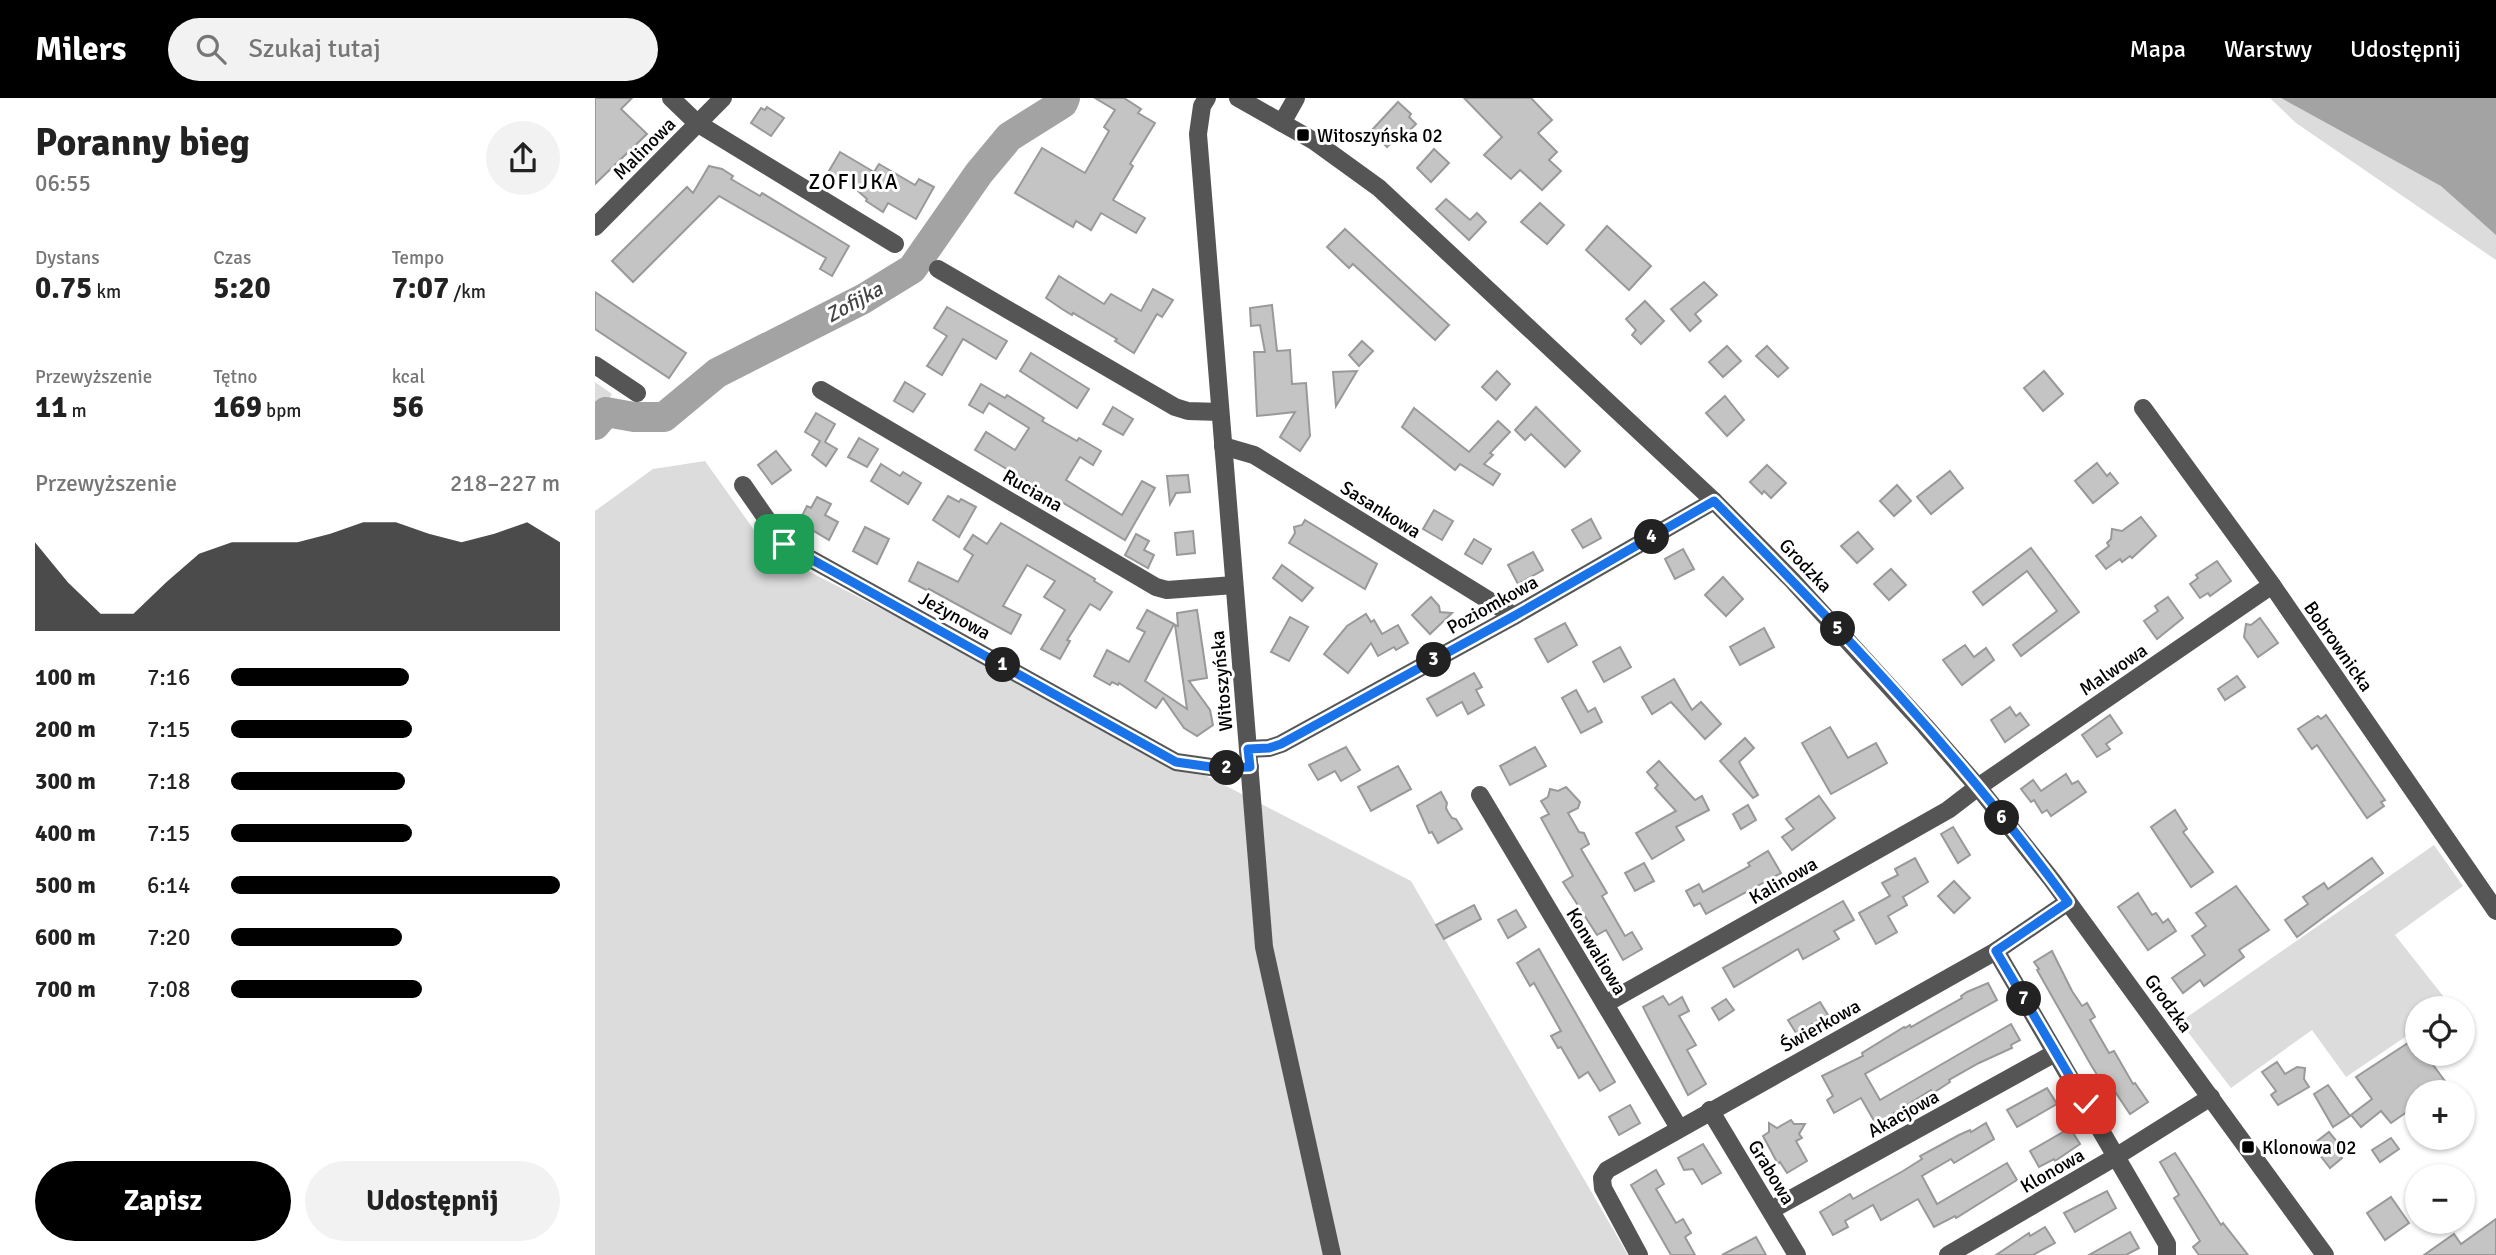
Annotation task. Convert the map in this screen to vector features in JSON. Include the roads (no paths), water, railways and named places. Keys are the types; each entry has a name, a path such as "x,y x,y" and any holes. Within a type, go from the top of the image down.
{"street":[{"path":"671,98 697,123 895,244"},
{"name":"Malinowa","path":"595,227 723,98"},
{"name":"Witoszyńska","path":"1207,98 1202,106 1198,134 1264,947 1332,1255"},
{"name":"Grodzka","path":"1238,98 1345,162 1379,188 1714,501 1861,653 1978,787 2068,902 2325,1255"},
{"path":"1282,123 1296,98"},
{"path":"937,269 1175,407 1200,413 1220,412"},
{"path":"595,365 637,393"},
{"name":"Ruciana","path":"821,390 1156,587 1167,590 1234,585"},
{"name":"Bobrownicka","path":"2143,408 2272,585 2496,911"},
{"name":"Sasankowa","path":"1223,446 1254,455 1514,616"},
{"name":"Jeżynowa","path":"743,485 784,544 1176,762 1218,768 1249,758"},
{"name":"Poziomkowa","path":"1249,758 1281,744 1514,616 1714,501"},
{"name":"Malwowa","path":"1978,787 2272,585"},
{"name":"Kalinowa","path":"1605,1004 1948,810 1978,787"},
{"name":"Konwaliowa","path":"1480,795 1679,1128"},
{"name":"Świerkowa","path":"1639,1255 1603,1188 1602,1178 1607,1170 1996,951 2068,902"},
{"path":"1996,951 2167,1244 2167,1255"},
{"name":"Akacjowa","path":"1771,1210 2055,1053"},
{"name":"Klonowa","path":"1948,1255 2117,1156 2211,1097"},
{"name":"Grabowa","path":"1710,1110 1797,1255"}],"waterway":[{"name":"Zofijka","path":"595,425 606,412 634,417 664,417 717,373 863,299 912,269 979,173 1009,137 1063,103 1065,98"}],"place":[{"name":"Witoszyńska 02","path":"1303,135"},
{"name":"Klonowa 02","path":"2248,1147"}],"district":[{"name":"ZOFIJKA","path":"854,182"}]}
